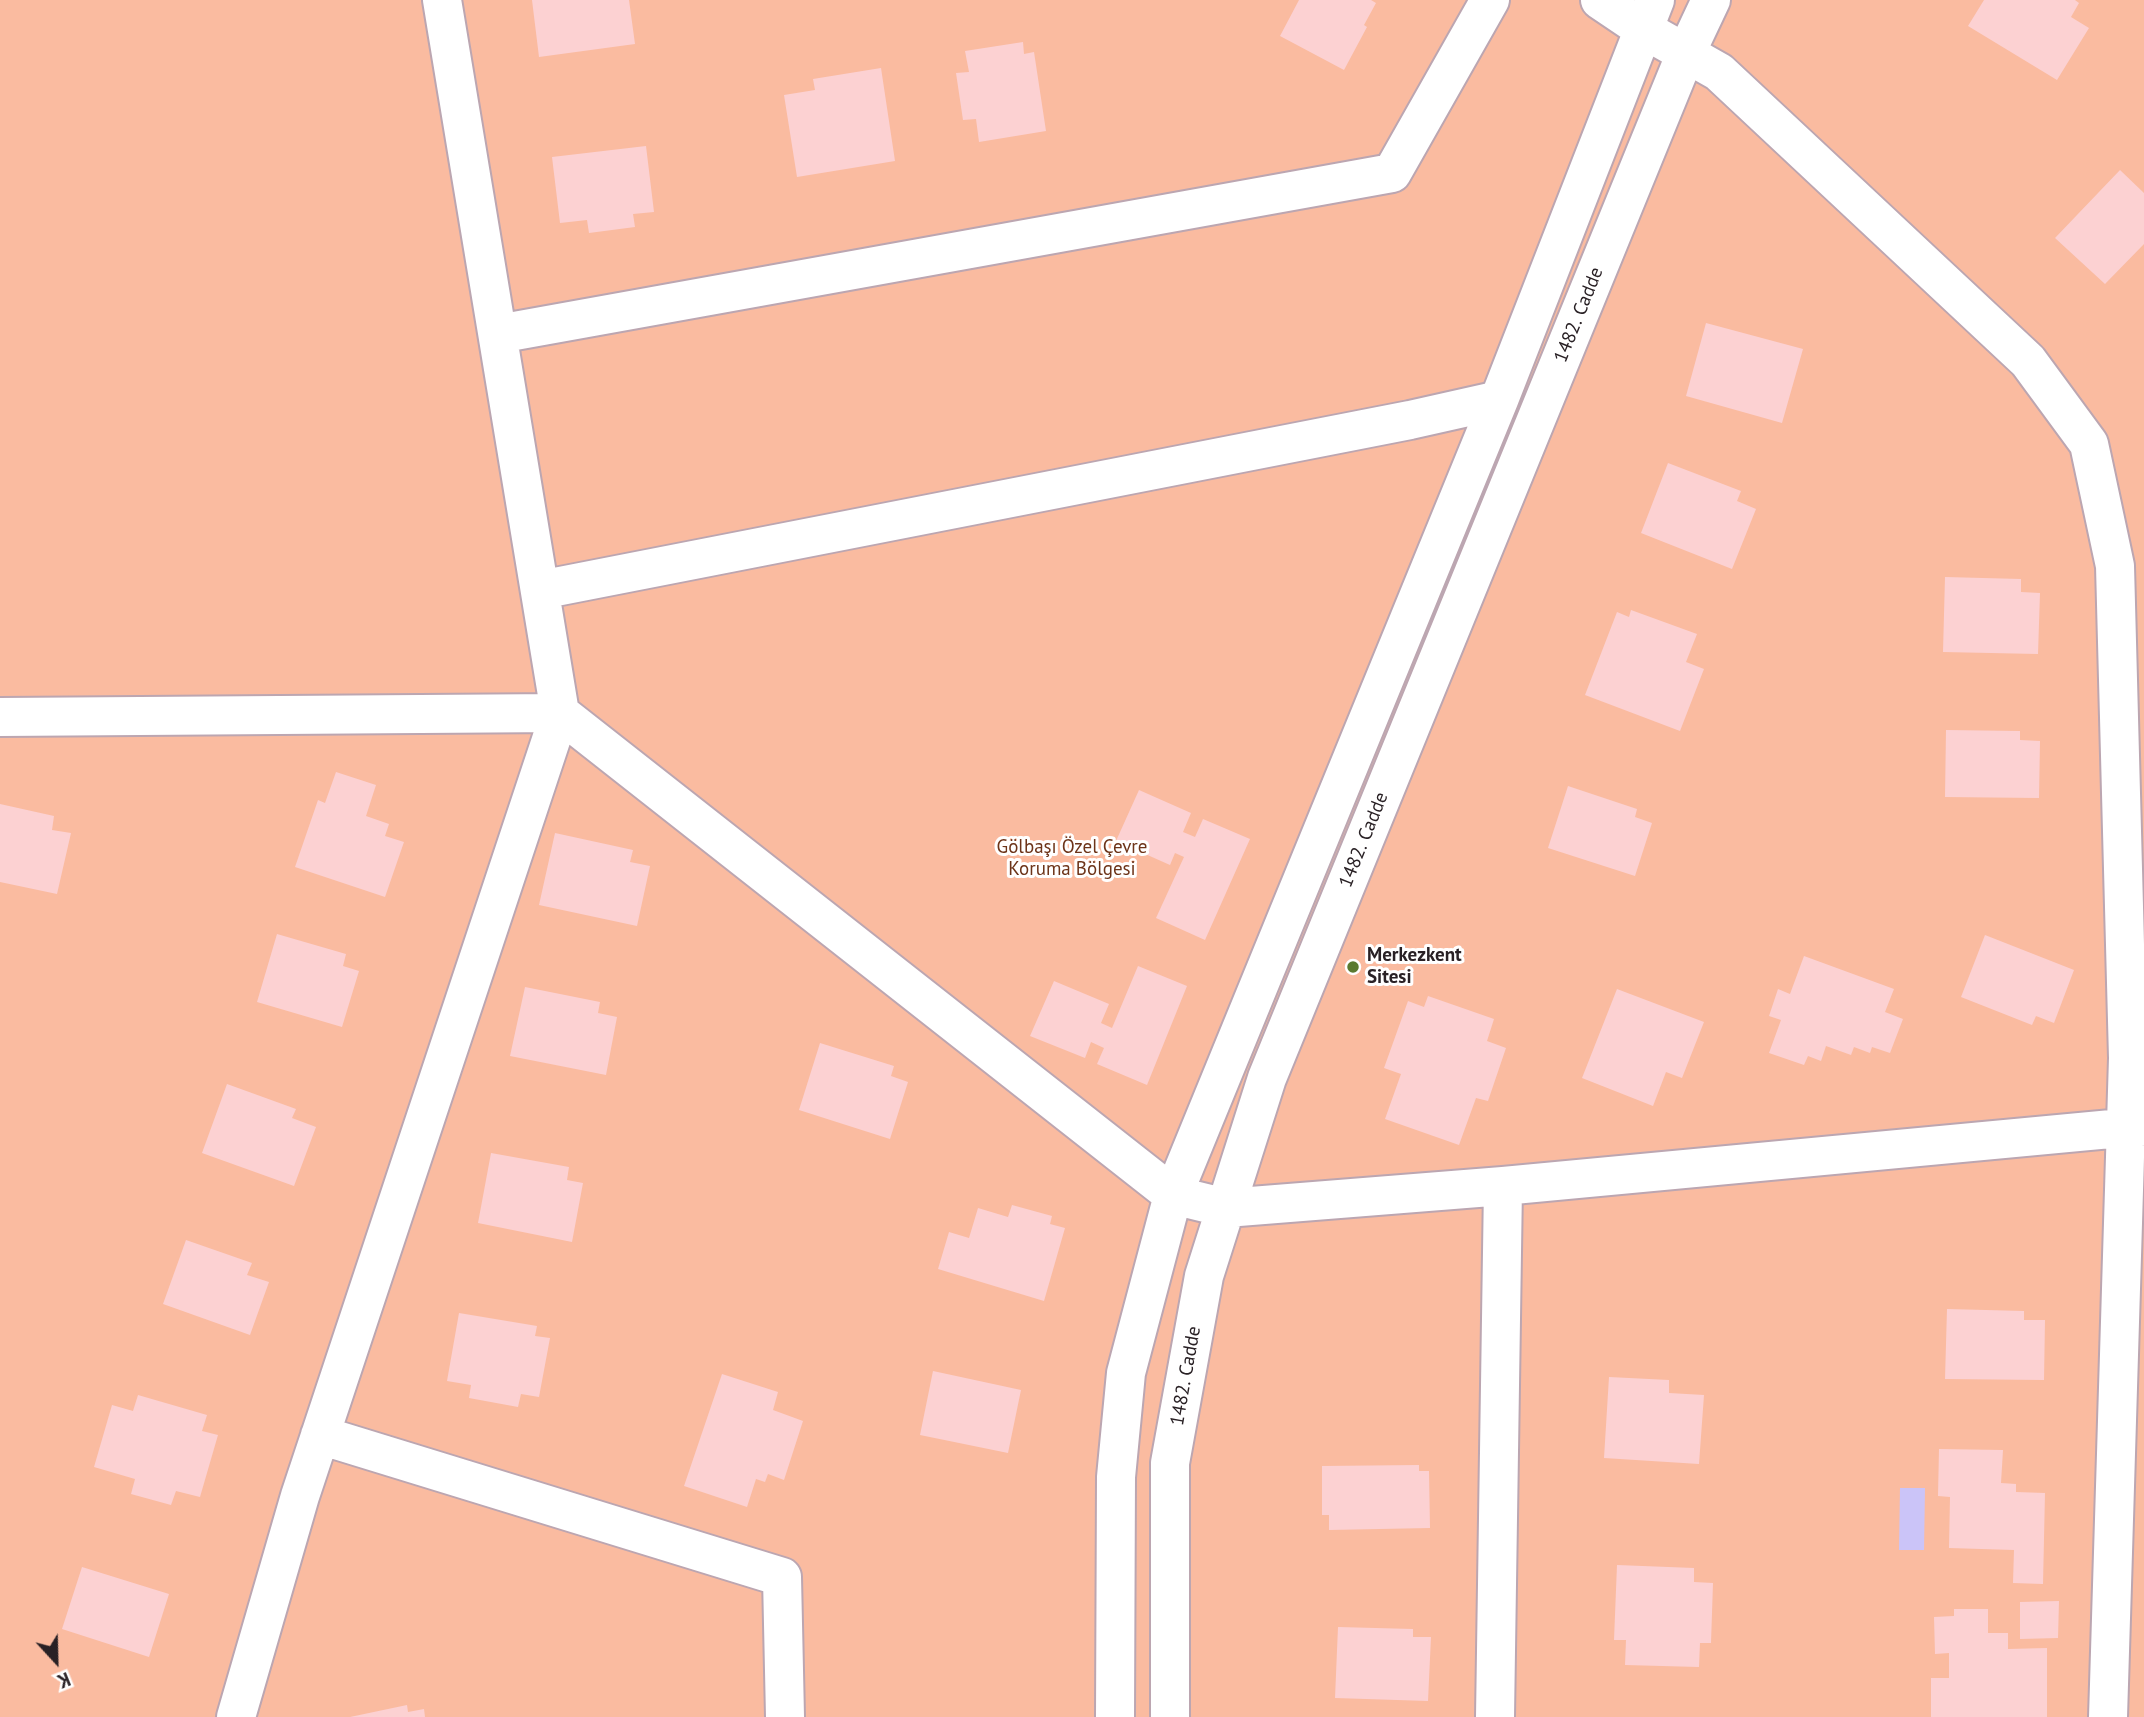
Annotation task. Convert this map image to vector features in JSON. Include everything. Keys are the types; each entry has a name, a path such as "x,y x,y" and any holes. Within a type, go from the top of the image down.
{"street":[{"path":"236,1717 300,1496 560,713 442,0"},
{"path":"498,334 1392,173 1490,0"},
{"path":"1600,0 1649,14 1686,54 1719,72 2028,361 2090,444 2115,566 2128,1058 2135,1127 2108,1717"},
{"name":"1482. Cadde","path":"1170,1717 1170,1463 1204,1276 1267,1078 1686,54 1711,0"},
{"path":"1115,1717 1116,1477 1126,1373 1173,1195 1499,400 1649,14"},
{"path":"540,590 1410,420 1499,400"},
{"path":"0,717 560,713 1173,1195 1226,1208 1503,1186 2135,1127"},
{"path":"1495,1717 1503,1186"},
{"path":"320,1435 782,1577 785,1717"}],"green space":[{"name":"Gölbaşı Özel Çevre Koruma Bölgesi","path":"0,0 2144,0 2144,1717 0,1717"}],"shaded area":[{"path":"1900,1488 1925,1488 1924,1550 1899,1550"}],"building":[{"path":"532,0 629,0 635,44 539,57"},
{"path":"1299,0 1371,0 1376,3 1364,25 1367,27 1344,70 1280,36"},
{"path":"1984,0 2075,0 2079,3 2071,17 2089,28 2057,80 1968,26"},
{"path":"1023,42 1024,54 1034,52 1046,131 979,142 976,119 963,120 956,73 969,72 965,51"},
{"path":"881,68 895,161 797,177 784,95 815,90 813,79"},
{"path":"646,146 654,212 633,214 635,227 589,233 587,220 560,223 552,157"},
{"path":"2120,170 2144,193 2144,244 2105,284 2055,238"},
{"path":"1706,323 1803,349 1782,423 1686,396"},
{"path":"1668,463 1741,491 1737,501 1756,509 1732,569 1641,533"},
{"path":"1945,577 2021,579 2021,592 2040,593 2038,654 1943,652"},
{"path":"1631,610 1697,634 1686,662 1704,669 1680,731 1585,695 1617,612 1629,617"},
{"path":"1946,730 2020,731 2020,740 2040,741 2039,798 1945,797"},
{"path":"336,772 376,785 366,816 389,824 385,836 404,842 385,897 295,867 318,800 325,803"},
{"path":"1568,786 1637,809 1635,817 1652,823 1635,876 1548,848"},
{"path":"1139,790 1191,813 1183,832 1195,837 1203,819 1250,839 1205,940 1156,918 1184,857 1175,853 1170,865 1116,841"},
{"path":"0,804 54,816 52,830 71,833 57,894 0,882"},
{"path":"555,833 633,850 630,862 650,866 637,926 539,905"},
{"path":"277,934 346,954 343,966 359,971 342,1027 257,1002"},
{"path":"1985,935 2074,970 2054,1023 2036,1016 2032,1025 1961,997"},
{"path":"1804,956 1894,989 1885,1012 1903,1019 1890,1053 1872,1047 1870,1053 1854,1047 1851,1055 1826,1046 1821,1061 1808,1056 1804,1065 1769,1053 1781,1020 1769,1016 1778,989 1790,994"},
{"path":"1138,966 1187,986 1147,1085 1097,1064 1104,1048 1091,1042 1085,1058 1030,1036 1054,981 1109,1004 1101,1023 1112,1028"},
{"path":"525,987 600,1002 598,1013 617,1017 606,1075 510,1056"},
{"path":"1617,989 1704,1022 1682,1078 1666,1072 1653,1106 1582,1078"},
{"path":"1428,996 1494,1019 1487,1041 1506,1048 1488,1101 1476,1098 1459,1145 1385,1119 1401,1074 1384,1068 1408,1001 1424,1007"},
{"path":"820,1043 894,1066 891,1076 908,1082 890,1139 799,1110"},
{"path":"227,1084 296,1109 292,1118 316,1127 294,1186 202,1153"},
{"path":"491,1153 569,1167 567,1180 583,1183 572,1242 478,1223"},
{"path":"1012,1205 1052,1216 1050,1224 1065,1228 1044,1301 938,1269 949,1232 969,1238 978,1208 1008,1217"},
{"path":"186,1240 252,1263 247,1275 269,1282 250,1335 163,1304"},
{"path":"1947,1309 2024,1311 2024,1320 2045,1320 2044,1380 1945,1379"},
{"path":"459,1313 537,1326 535,1336 550,1338 539,1397 521,1394 518,1407 469,1398 471,1385 447,1381"},
{"path":"933,1371 1021,1390 1008,1453 920,1435"},
{"path":"722,1374 778,1392 773,1410 803,1421 784,1480 768,1474 765,1482 756,1479 747,1507 684,1486"},
{"path":"1609,1377 1669,1380 1669,1393 1704,1395 1699,1464 1604,1458"},
{"path":"138,1395 207,1415 202,1431 218,1435 200,1497 176,1491 171,1505 131,1494 135,1479 94,1467 112,1405 133,1411"},
{"path":"1939,1449 2003,1450 2001,1483 2016,1484 2016,1492 2045,1493 2043,1584 2013,1583 2014,1550 1949,1548 1950,1497 1938,1496"},
{"path":"1419,1465 1419,1471 1429,1471 1430,1528 1329,1530 1329,1515 1322,1515 1322,1466"},
{"path":"1617,1565 1694,1568 1694,1582 1713,1583 1711,1643 1700,1643 1699,1667 1625,1665 1626,1640 1614,1640"},
{"path":"82,1567 169,1594 149,1657 62,1629"},
{"path":"2059,1601 2058,1638 2020,1639 2020,1602"},
{"path":"1954,1609 1988,1609 1988,1633 2008,1633 2008,1649 2047,1648 2047,1717 1931,1717 1931,1678 1949,1678 1949,1653 1935,1654 1934,1617 1954,1616"},
{"path":"1338,1627 1413,1629 1413,1637 1431,1637 1428,1701 1335,1698"},
{"path":"407,1705 408,1712 424,1709 425,1717 350,1717"}],"place":[{"name":"Merkezkent Sitesi","path":"1353,967"}]}
